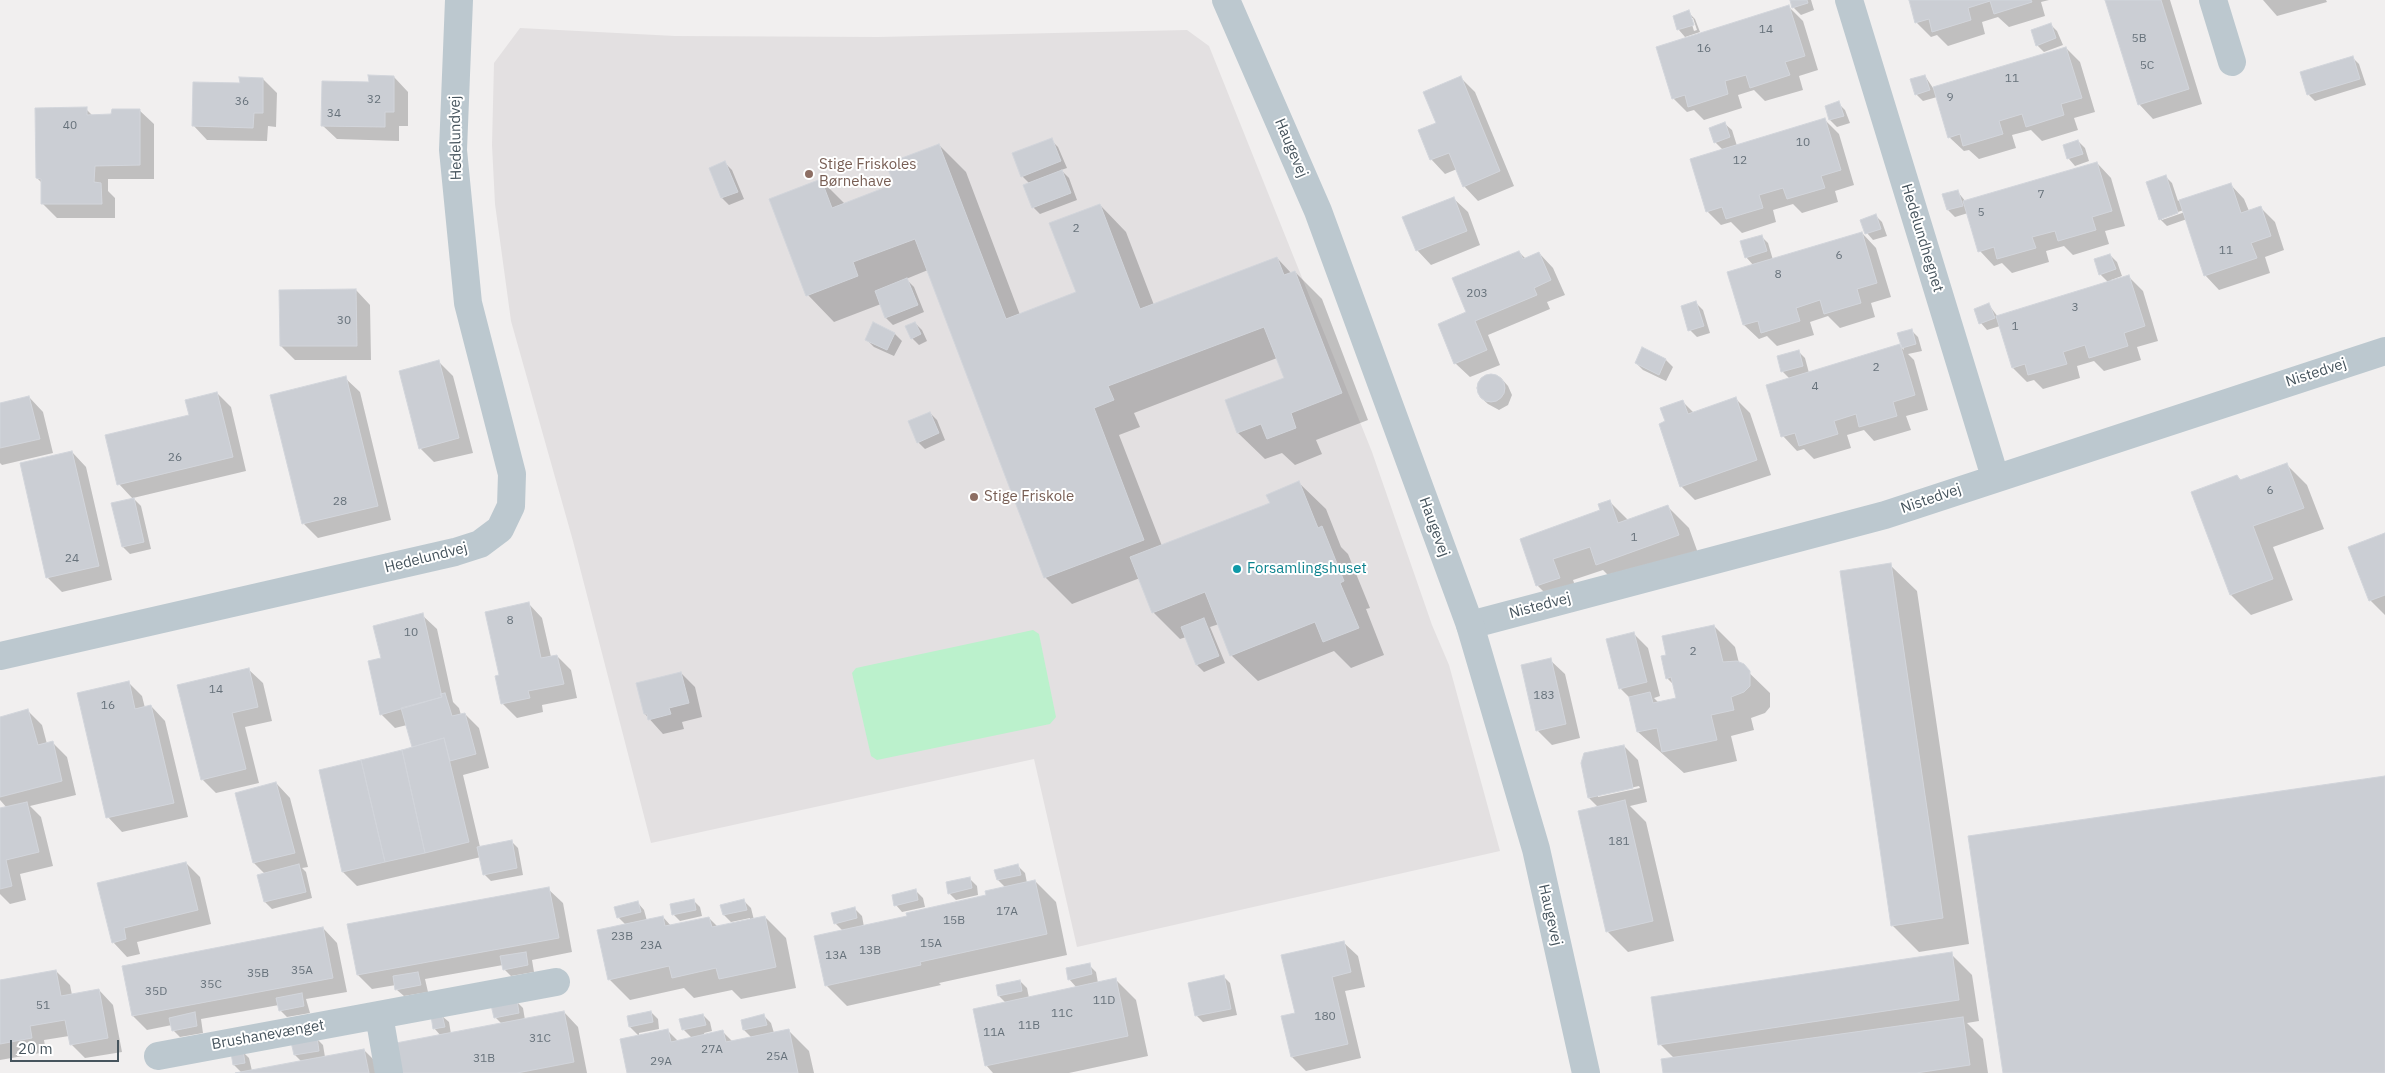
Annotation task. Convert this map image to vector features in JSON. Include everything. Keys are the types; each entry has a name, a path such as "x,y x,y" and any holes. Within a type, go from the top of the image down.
{"street":[{"name":"Hedelundvej","path":"0,656 455,552 480,544 500,529 511,506 512,474 468,303 453,150 459,0"},
{"name":"Haugevej","path":"1226,0 1318,211 1470,625 1536,849 1586,1073"},
{"name":"Hedelundhegnet","path":"1849,0 1995,477"},
{"path":"2213,0 2232,62"},
{"name":"Nistedvej","path":"1470,625 1885,514 2385,351"},
{"name":"Brushanevænget","path":"158,1056 556,982"},
{"path":"379,1015 389,1073"}],"shaded area":[{"name":"Stige Friskole","path":"520,28 675,36 878,37 1187,30 1209,46 1372,452 1432,625 1449,665 1500,851 1077,947 1034,759 651,843 573,541 511,321 495,204 492,145 494,63"}],"green space":[{"path":"1033,630 1039,634 1056,717 1050,724 877,760 871,756 852,673 856,668"}],"building":[{"path":"1790,0 1807,0 1808,3 1792,8"},
{"path":"1909,0 2031,0 2032,2 1994,14 1990,1 1968,8 1971,20 1932,32 1929,19 1915,23"},
{"path":"2105,0 2161,0 2189,89 2138,105"},
{"path":"1789,5 1805,56 1785,62 1790,75 1750,88 1746,75 1725,81 1728,94 1688,107 1685,95 1672,99 1656,47"},
{"path":"1689,10 1694,25 1677,30 1673,16"},
{"path":"2051,23 2056,38 2036,46 2031,30"},
{"path":"2066,47 2082,98 2061,104 2064,115 2026,127 2022,114 1999,121 2003,134 1963,146 1960,134 1948,138 1933,87"},
{"path":"2353,56 2360,79 2307,95 2300,72"},
{"path":"368,75 394,76 394,112 385,112 385,127 321,126 322,81 369,82"},
{"path":"1925,75 1930,90 1915,95 1910,79"},
{"path":"1461,76 1500,171 1463,187 1449,153 1430,160 1418,130 1436,123 1423,92"},
{"path":"239,77 263,78 263,113 254,113 253,128 192,126 193,82 240,83"},
{"path":"1839,101 1844,116 1829,120 1825,106"},
{"path":"87,107 87,115 111,114 112,109 140,109 140,165 95,166 94,182 101,183 102,204 41,204 41,179 36,178 35,108"},
{"path":"1825,118 1841,170 1821,176 1825,188 1787,199 1783,188 1759,195 1763,208 1726,219 1722,207 1706,212 1690,159"},
{"path":"1725,122 1730,137 1714,143 1709,128"},
{"path":"1052,138 1061,161 1021,177 1012,153"},
{"path":"2078,140 2083,154 2067,159 2063,145"},
{"path":"939,144 1006,319 1076,292 1049,223 1100,204 1140,309 1277,257 1284,275 1295,271 1342,393 1291,413 1296,428 1267,439 1261,424 1237,433 1225,400 1284,378 1264,327 1108,386 1114,400 1094,408 1144,540 1044,578 915,239 853,262 858,276 806,296 769,199 821,179 832,208 894,184 886,164"},
{"path":"725,161 738,192 721,198 709,168"},
{"path":"2097,162 2112,211 2092,217 2096,230 2058,241 2055,231 2032,237 2036,248 1997,259 1994,247 1978,252 1963,201"},
{"path":"1062,170 1071,193 1032,208 1023,185"},
{"path":"2166,175 2178,213 2159,220 2146,182"},
{"path":"2231,183 2241,213 2261,206 2271,236 2251,243 2257,258 2204,276 2179,200"},
{"path":"1958,190 1963,206 1947,210 1942,194"},
{"path":"1454,197 1467,231 1416,251 1402,217"},
{"path":"1876,214 1881,229 1865,234 1860,220"},
{"path":"1862,232 1877,283 1857,289 1861,303 1824,314 1820,300 1796,308 1800,321 1761,333 1758,321 1743,325 1727,272"},
{"path":"1762,235 1767,251 1745,258 1740,241"},
{"path":"1519,251 1523,259 1539,252 1551,280 1534,288 1537,295 1475,321 1487,350 1454,364 1438,324 1466,312 1452,278"},
{"path":"2110,254 2116,269 2099,275 2094,259"},
{"path":"2129,275 2145,326 2124,333 2128,346 2089,358 2085,345 2063,352 2067,364 2028,375 2025,364 2012,368 1996,316"},
{"path":"907,278 918,305 885,318 875,291"},
{"path":"356,289 357,346 280,346 279,290"},
{"path":"1696,301 1704,326 1688,331 1681,306"},
{"path":"1989,303 1995,318 1979,324 1974,309"},
{"path":"873,322 895,333 887,350 865,340"},
{"path":"915,322 921,334 911,339 905,326"},
{"path":"1912,329 1916,344 1902,348 1897,333"},
{"path":"1900,344 1915,395 1893,402 1897,416 1859,427 1856,414 1834,421 1838,434 1799,446 1795,433 1781,437 1766,385"},
{"path":"1642,347 1666,359 1659,375 1635,363"},
{"path":"1799,350 1803,366 1781,372 1777,356"},
{"path":"439,360 459,438 419,449 399,371"},
{"path":"1491,374 1501,378 1505,388 1501,398 1491,402 1481,398 1477,388 1481,378"},
{"path":"346,376 378,506 302,524 270,395"},
{"path":"217,392 233,457 117,485 105,435 189,415 185,400"},
{"path":"29,396 40,439 0,448 0,403"},
{"path":"1736,397 1757,460 1680,487 1659,424 1665,421 1660,408 1683,400 1688,414"},
{"path":"930,412 939,433 917,443 908,421"},
{"path":"72,451 99,566 46,578 20,463"},
{"path":"2287,463 2304,508 2253,526 2273,579 2230,595 2191,492 2237,475 2240,480"},
{"name":"Forsamlingshuset","path":"1299,481 1318,528 1322,526 1344,581 1340,583 1359,628 1323,642 1315,622 1230,656 1205,592 1152,613 1130,557 1270,503 1266,495"},
{"path":"134,498 144,542 122,547 111,503"},
{"path":"1610,500 1618,523 1668,505 1679,535 1596,565 1590,547 1553,559 1560,578 1536,586 1520,539 1600,510 1598,504"},
{"path":"2385,533 2385,595 2369,601 2348,547"},
{"path":"1891,563 1943,918 1891,926 1840,571"},
{"path":"529,602 541,658 557,655 564,684 528,691 530,698 501,704 495,676 499,675 485,612"},
{"path":"423,613 442,697 380,715 368,661 381,658 373,626"},
{"path":"1204,618 1219,656 1196,665 1181,627"},
{"path":"1714,625 1723,662 1737,661 1744,664 1750,671 1750,686 1744,692 1731,697 1734,710 1711,715 1717,740 1662,752 1657,728 1637,732 1629,697 1650,692 1653,703 1676,698 1671,677 1666,679 1661,656 1666,655 1662,636"},
{"path":"1634,632 1647,682 1619,689 1606,639"},
{"path":"1551,658 1566,724 1536,731 1521,665"},
{"path":"249,668 258,707 232,713 246,769 201,780 177,685"},
{"path":"681,672 689,703 669,708 671,714 648,720 647,714 644,714 636,683"},
{"path":"129,681 135,709 151,705 174,803 106,818 77,693"},
{"path":"445,693 452,716 465,713 476,754 450,761 444,738 412,747 401,708 442,697 440,694"},
{"path":"28,709 38,745 53,741 62,781 0,797 0,717"},
{"path":"444,738 469,842 425,853 402,750"},
{"path":"1624,745 1633,788 1588,798 1581,763 1584,753"},
{"path":"402,750 425,853 385,862 361,760"},
{"path":"361,760 385,862 342,872 319,770"},
{"path":"2385,776 2385,1073 2003,1073 1968,836"},
{"path":"276,782 295,853 253,863 235,793"},
{"path":"1625,800 1653,921 1606,932 1578,811"},
{"path":"27,802 39,852 6,860 12,886 0,889 0,808"},
{"path":"512,840 517,868 483,875 477,847"},
{"path":"186,862 198,910 124,928 126,939 112,943 97,883"},
{"path":"299,864 306,892 264,902 257,875"},
{"path":"1018,864 1021,875 997,880 994,870"},
{"path":"970,877 972,888 948,894 946,882"},
{"path":"1035,880 1047,934 920,962 921,965 825,986 814,936 907,916 906,913 986,895 985,891"},
{"path":"549,887 559,938 357,975 347,924"},
{"path":"916,889 918,900 894,906 892,895"},
{"path":"694,899 696,910 672,915 670,904"},
{"path":"744,899 747,910 723,915 720,905"},
{"path":"638,901 641,912 617,918 614,907"},
{"path":"855,907 857,918 834,924 831,913"},
{"path":"663,916 665,926 709,917 712,927 765,916 776,967 719,979 716,968 672,978 669,966 608,980 597,930"},
{"path":"323,927 333,978 132,1016 122,966"},
{"path":"1344,941 1351,972 1332,977 1348,1044 1291,1057 1281,1016 1295,1013 1281,955"},
{"path":"526,952 528,965 503,970 500,956"},
{"path":"1952,952 1959,1000 1658,1045 1651,997"},
{"path":"1090,963 1092,974 1068,980 1066,968"},
{"path":"56,970 61,996 99,989 108,1038 70,1045 65,1020 30,1026 32,1038 0,1044 0,980"},
{"path":"418,972 421,985 395,990 393,976"},
{"path":"1224,975 1231,1009 1195,1016 1188,983"},
{"path":"1116,978 1128,1036 985,1066 973,1009"},
{"path":"1020,980 1022,991 998,996 996,985"},
{"path":"302,993 304,1006 279,1011 276,998"},
{"path":"517,1000 519,1013 494,1018 491,1005"},
{"path":"564,1011 574,1062 517,1073 402,1073 396,1043"},
{"path":"651,1011 653,1022 629,1027 627,1016"},
{"path":"195,1012 197,1026 172,1031 169,1018"},
{"path":"442,1014 445,1027 433,1029 431,1016"},
{"path":"703,1014 706,1025 682,1030 679,1019"},
{"path":"764,1014 767,1025 743,1030 741,1020"},
{"path":"1963,1017 1970,1065 1916,1073 1663,1073 1661,1059"},
{"path":"668,1029 671,1042 723,1030 726,1042 789,1029 798,1073 627,1073 620,1039"},
{"path":"317,1037 319,1051 294,1055 291,1042"},
{"path":"364,1049 369,1073 235,1073"},
{"path":"243,1050 245,1063 233,1065 231,1053"}],"place":[{"name":"Stige Friskoles Børnehave","path":"809,174"},
{"name":"Stige Friskole","path":"974,497"},
{"name":"Forsamlingshuset","path":"1237,569"}]}
